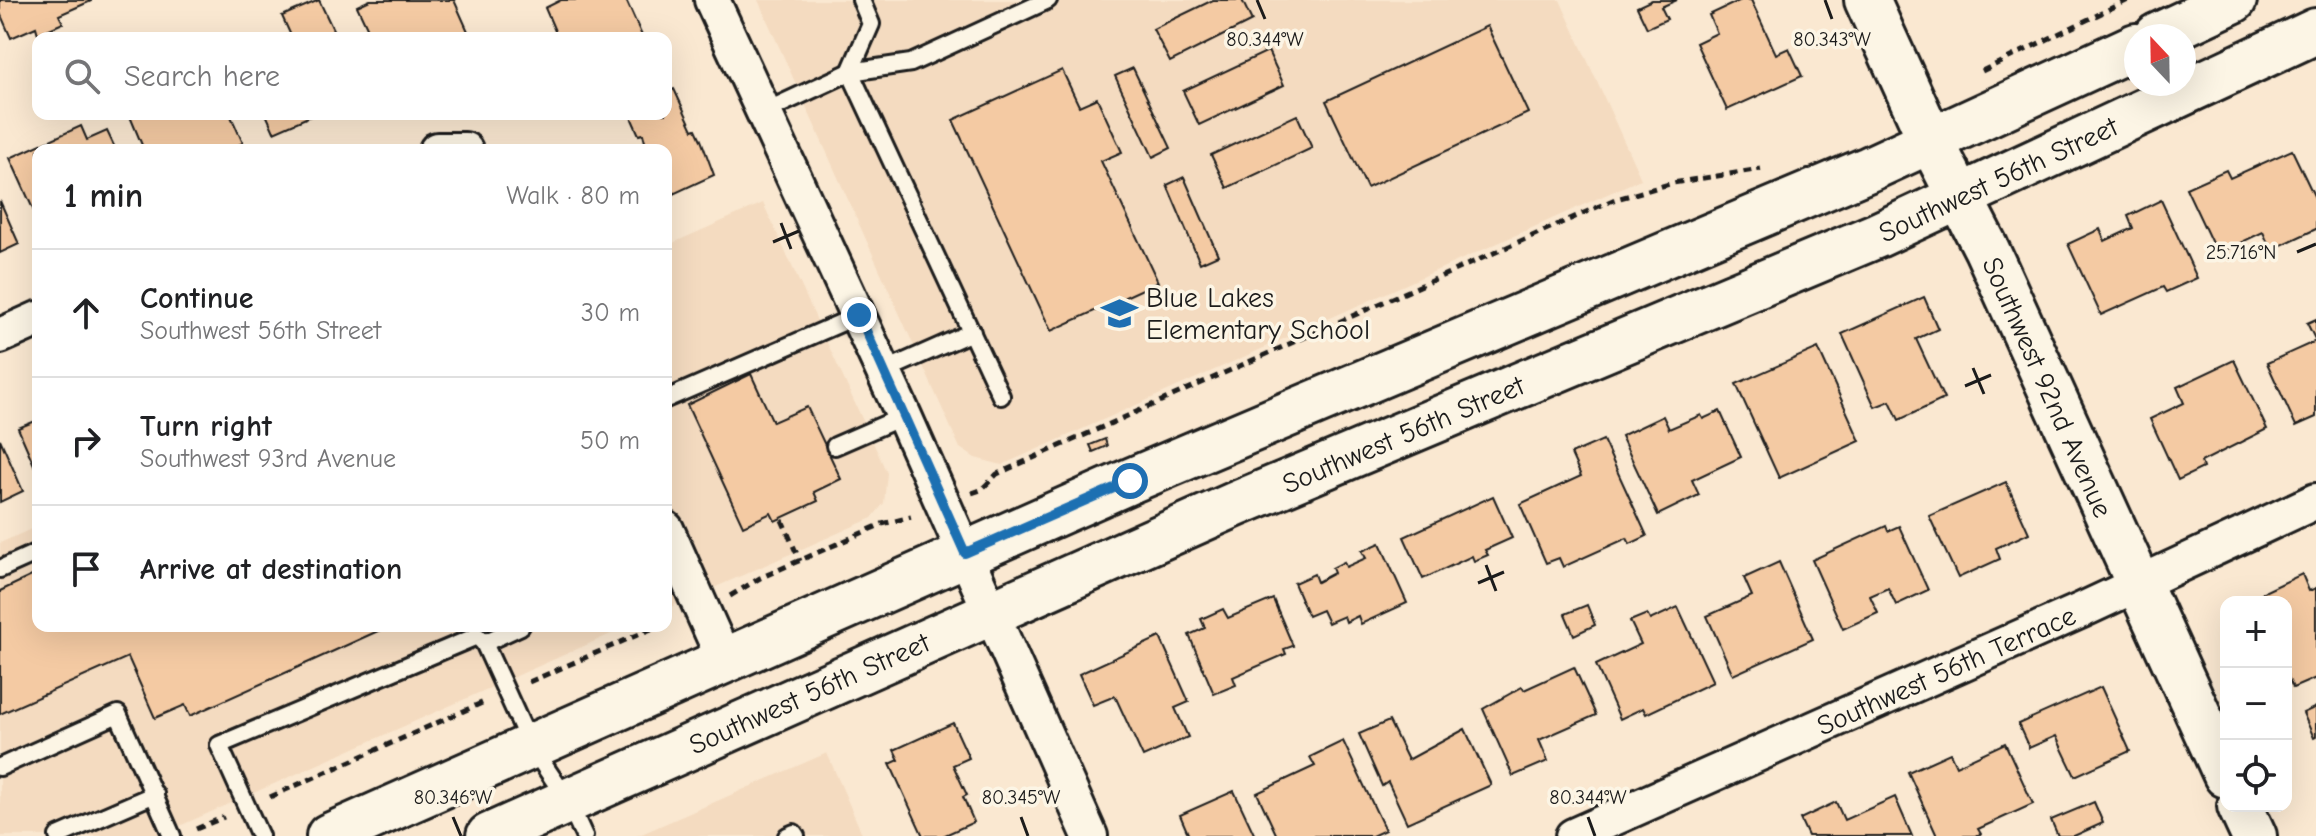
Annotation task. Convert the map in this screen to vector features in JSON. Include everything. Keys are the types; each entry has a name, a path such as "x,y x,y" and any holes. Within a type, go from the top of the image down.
{"main road":[{"name":"Southwest 92nd Avenue","path":"1867,0 1931,141 1986,248 2220,762"},
{"path":"2183,24 2234,0"},
{"name":"Southwest 56th Street","path":"489,836 576,819 990,612 1236,504 1698,312 1959,198 2316,31"},
{"path":"329,836 965,553 1931,141 2124,52"},
{"path":"2243,812 2254,836"}],"street":[{"path":"712,0 859,315 1090,836"},
{"path":"0,336 32,322"},
{"name":"Southwest 56th Terrace","path":"1573,836 2138,584 2316,501"},
{"path":"672,542 724,659"}],"lane":[{"path":"861,0 871,24 850,72 1001,396"},
{"path":"764,112 850,72 911,63 1048,0"},
{"path":"672,396 859,315"},
{"path":"884,371 972,332"},
{"path":"835,446 904,416"},
{"path":"0,569 32,555"},
{"path":"260,836 219,745 478,635 531,746 576,819"},
{"path":"0,767 118,714 172,836"},
{"path":"58,836 155,794"},
{"path":"787,836 794,833 796,836"}],"path":[{"path":"1974,77 1989,65 2128,0"},
{"path":"981,490 997,474 1613,200 1673,183 1772,166"},
{"path":"737,593 882,524 909,517"},
{"path":"782,520 800,561"},
{"path":"194,830 644,632"}],"shaded area":[{"name":"Blue Lakes Elementary School","path":"758,0 1560,0 1641,179 1002,465 975,458 960,448"},
{"path":"763,203 887,473 884,503 872,518 672,606 672,243"},
{"path":"32,529 32,632 616,632 157,836 0,836 0,543"},
{"path":"827,753 863,836 637,836"}],"building":[{"path":"0,0 91,0 59,15 63,23 43,32 37,32 36,27 11,38 0,13"},
{"path":"319,0 334,32 289,32 282,16"},
{"path":"370,0 454,0 468,32 369,32 357,6"},
{"path":"561,0 626,0 640,32 555,32 545,8"},
{"path":"1213,0 1242,0 1252,21 1170,62 1153,29"},
{"path":"1652,0 1677,0 1661,7 1667,19 1647,28 1637,7"},
{"path":"1741,0 1751,0 1776,54 1789,48 1802,76 1727,110 1696,43 1717,33 1709,15"},
{"path":"1487,26 1528,113 1367,188 1326,101"},
{"path":"1268,51 1284,85 1199,125 1183,91"},
{"path":"1133,68 1171,148 1153,157 1115,76"},
{"path":"1062,70 1079,106 1097,98 1122,152 1101,161 1158,282 1051,331 953,120"},
{"path":"672,90 693,130 696,129 714,175 672,195 672,144 646,144 643,134 639,135 632,120 672,120"},
{"path":"1297,115 1312,148 1227,188 1211,155"},
{"path":"132,120 233,120 243,143 241,144 142,144"},
{"path":"269,120 301,120 274,132"},
{"path":"81,126 87,140 107,131 113,144 41,144"},
{"path":"32,148 32,207 10,158"},
{"path":"2292,150 2316,200 2316,229 2271,250 2263,232 2217,254 2186,188 2226,170 2230,178"},
{"path":"1184,177 1218,255 1200,263 1167,185"},
{"path":"2161,200 2197,278 2166,292 2163,287 2101,315 2068,244 2100,229 2105,241 2133,228 2128,216"},
{"path":"0,201 19,244 0,253"},
{"path":"1924,297 1938,329 1916,339 1944,399 1899,420 1890,401 1875,407 1842,334"},
{"path":"2316,319 2316,341 2307,323"},
{"path":"2316,341 2316,417 2296,426 2267,363"},
{"path":"1818,348 1860,441 1779,478 1736,384"},
{"path":"2234,360 2267,429 2201,462 2203,468 2178,480 2150,419 2184,403 2177,387"},
{"path":"751,374 773,422 807,407 841,479 814,492 818,501 775,521 771,513 743,526 687,405"},
{"path":"1720,411 1741,457 1692,480 1699,495 1658,515 1621,436 1663,416 1669,429 1701,415 1703,419"},
{"path":"32,422 32,460 18,428"},
{"path":"0,439 23,491 0,502"},
{"path":"1105,439 1107,446 1093,452 1090,445"},
{"path":"1603,440 1647,536 1630,544 1627,538 1563,567 1559,558 1546,563 1520,504 1581,476 1571,454"},
{"path":"2006,482 2029,533 1996,548 2000,559 1958,578 1929,516"},
{"path":"1493,496 1512,538 1485,550 1488,555 1474,561 1472,556 1423,579 1404,537"},
{"path":"1886,526 1888,531 1899,526 1928,590 1896,605 1888,588 1870,596 1878,613 1843,629 1812,560"},
{"path":"1380,543 1407,603 1361,624 1358,616 1346,622 1344,616 1328,623 1322,610 1308,616 1294,583 1314,574 1317,582 1334,573 1332,568 1344,562 1346,567 1366,558 1362,551"},
{"path":"1779,562 1813,639 1733,675 1707,616 1752,596 1744,578"},
{"path":"2302,574 2309,591 2316,588 2316,678 2293,688 2292,596 2263,596 2262,593"},
{"path":"32,576 32,632 376,632 190,716 185,705 155,718 128,657 0,714 0,591"},
{"path":"1273,599 1293,646 1284,649 1286,654 1233,677 1236,685 1214,694 1189,635 1205,628 1201,619 1223,609 1228,618"},
{"path":"1587,605 1595,625 1574,635 1565,614"},
{"path":"1678,607 1713,682 1646,714 1643,708 1620,719 1596,665 1641,644 1630,621 1647,614 1650,620"},
{"path":"1160,637 1189,702 1175,708 1188,737 1143,757 1115,696 1093,705 1079,674"},
{"path":"1574,667 1596,715 1539,740 1548,761 1513,776 1483,709 1522,687 1524,690"},
{"path":"2101,687 2130,751 2075,776 2056,736 2029,748 2018,724"},
{"path":"2316,707 2316,737 2314,738 2303,713"},
{"path":"1389,721 1408,760 1465,729 1491,785 1407,823 1388,782 1382,786 1359,734"},
{"path":"953,723 969,758 953,765 967,795 963,797 974,822 943,836 923,836 890,764 899,760 894,750"},
{"path":"1343,741 1385,830 1372,836 1277,836 1257,793 1315,766 1310,757"},
{"path":"2005,743 2033,804 1978,829 1981,834 1975,836 1937,836 1908,772 1950,753 1956,766"},
{"path":"1234,791 1255,836 1189,836 1180,815"},
{"path":"1895,797 1912,836 1808,836 1800,819 1836,802 1844,820"},
{"path":"2094,802 2103,823 2074,836 2058,836 2051,820"}],"place":[{"name":"Blue Lakes Elementary School","path":"1120,313"}],"route":[{"path":"859,315 965,553 1130,481"}]}
